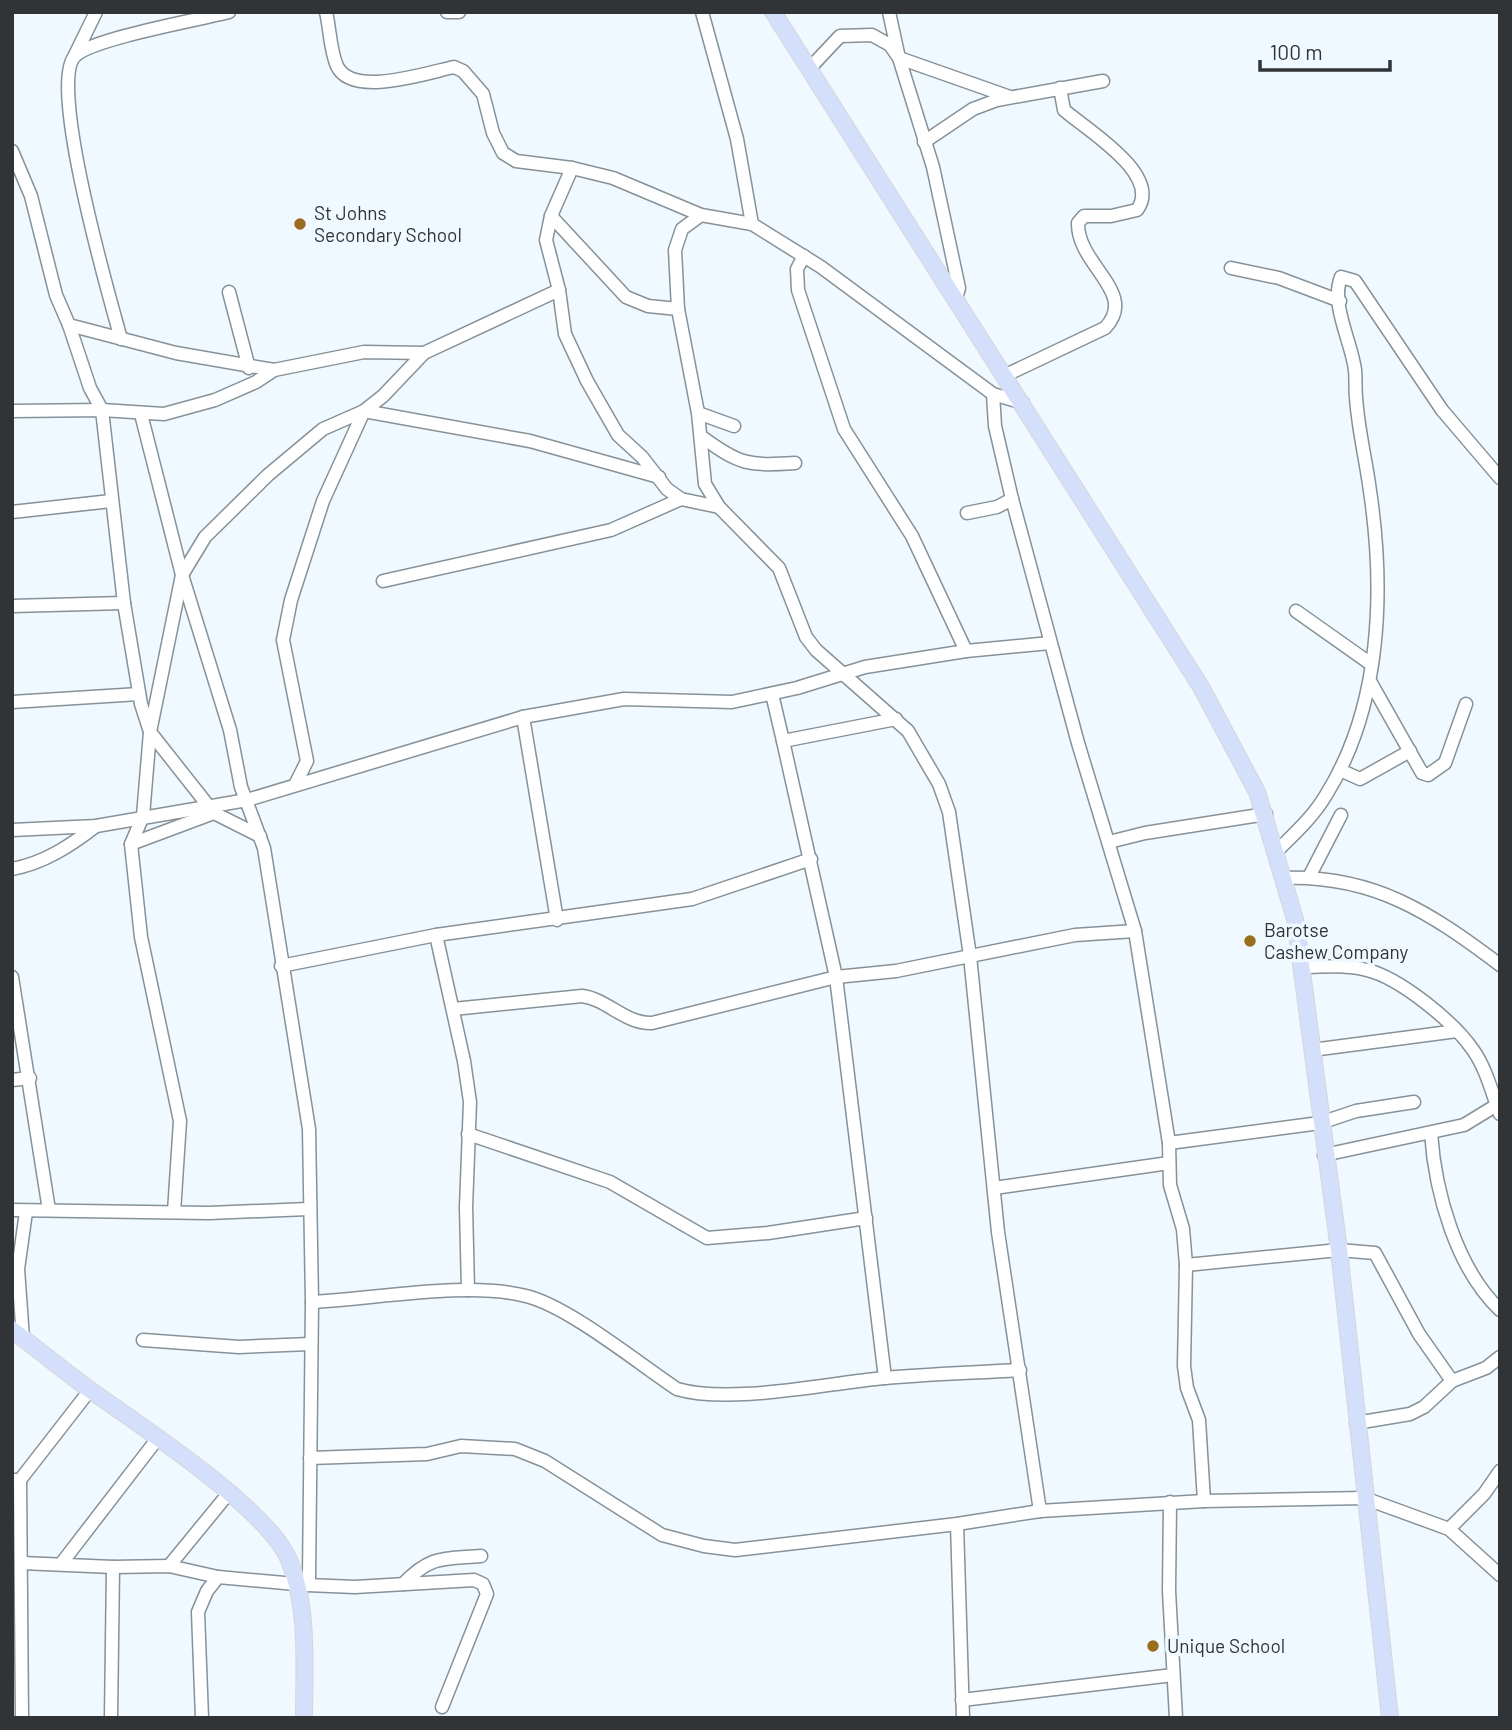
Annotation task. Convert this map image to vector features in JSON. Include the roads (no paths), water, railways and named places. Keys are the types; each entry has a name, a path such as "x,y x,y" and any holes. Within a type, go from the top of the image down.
{"main road":[{"path":"773,12 1024,403 1202,687 1266,814 1295,919 1303,967 1324,1155 1339,1250 1390,1718"},
{"path":"18,1334 158,1438 275,1535 303,1585 304,1718"}],"street":[{"path":"96,12 67,69 67,96 100,266 121,339"},
{"path":"75,55 116,39 229,12"},
{"path":"326,12 336,64 352,81 367,84 454,67 464,71 483,93 493,133 503,153 516,161 572,168 613,178 701,215 752,224 804,256 993,394 1024,403"},
{"path":"447,12 458,12"},
{"path":"702,12 737,139 752,224"},
{"path":"889,12 899,58 933,167 959,288 956,298"},
{"path":"809,69 832,41 852,34 865,34 883,39 899,58 1010,97"},
{"path":"924,142 973,109 1010,97 1103,80"},
{"path":"1006,375 1105,328 1117,314 1116,300 1079,240 1078,223 1084,216 1111,216 1137,210 1144,195 1143,186 1123,158 1064,110 1060,88"},
{"path":"12,151 32,196 45,239 56,295 90,387 102,410 124,603 139,694 150,732 211,809 260,836"},
{"path":"572,168 551,216 546,240 559,290 565,334 609,424 667,489 681,499 719,507"},
{"path":"701,215 682,229 675,250 678,309 702,437 705,484 719,507 779,568 806,637 843,674 896,719 926,758 949,812 970,956 994,1188 1040,1511"},
{"path":"551,216 626,297 648,306 678,309"},
{"path":"804,256 797,269 798,290 844,429 912,536 965,651"},
{"path":"1231,268 1292,282 1340,301"},
{"path":"1277,850 1308,820 1340,770 1371,683 1378,569 1371,493 1356,397 1355,370 1340,301 1341,277 1354,281 1442,410 1500,478"},
{"path":"174,1212 180,1121 141,937 131,844 143,816 150,732 182,575 205,537 268,475 323,429 364,411 383,396 424,353 559,290"},
{"path":"229,292 249,368"},
{"path":"69,325 249,368 274,370 364,352 424,353"},
{"path":"12,411 102,410 164,414 215,400 256,382 274,370"},
{"path":"993,394 995,426 1050,643 1135,931 1169,1143 1170,1185 1182,1229 1186,1265 1184,1366 1187,1388 1199,1420 1204,1501"},
{"path":"364,411 530,441 659,477"},
{"path":"296,783 307,761 283,640 286,622 323,501 364,411"},
{"path":"698,413 734,426"},
{"path":"141,414 182,575 230,730 241,787 264,848 309,1129 308,1209 312,1302 310,1458 303,1585"},
{"path":"702,437 727,456 748,465 796,463"},
{"path":"383,581 611,530 681,499"},
{"path":"967,513 997,507 1012,499"},
{"path":"12,512 111,501"},
{"path":"12,606 124,603"},
{"path":"1296,611 1371,664"},
{"path":"12,830 96,826 143,816 211,809 523,716 624,699 718,703 772,694 865,667 965,651 1050,643"},
{"path":"1371,683 1422,773 1434,774 1445,763 1466,704"},
{"path":"12,702 139,694"},
{"path":"772,694 836,977 885,1378"},
{"path":"523,716 557,920"},
{"path":"783,741 896,719"},
{"path":"1340,770 1360,779 1410,751"},
{"path":"131,844 211,809"},
{"path":"1109,842 1145,833 1266,814"},
{"path":"1309,877 1341,815"},
{"path":"12,869 32,865 73,844 96,826"},
{"path":"281,966 436,935 692,899 811,859"},
{"path":"1284,877 1309,877 1394,895 1451,928 1500,965"},
{"path":"453,1009 582,996 598,1001 628,1018 652,1023 836,977 896,971 1075,935 1135,931"},
{"path":"436,935 470,1102 468,1290"},
{"path":"1303,967 1358,968 1381,975 1404,988 1457,1031 1473,1050 1499,1108 1464,1125 1324,1155"},
{"path":"12,977 49,1210"},
{"path":"1312,1050 1457,1031"},
{"path":"12,1080 30,1078"},
{"path":"1169,1143 1320,1123 1356,1111 1414,1102"},
{"path":"1431,1132 1448,1219 1468,1264 1500,1310"},
{"path":"468,1134 610,1182 707,1238 768,1233 866,1218"},
{"path":"994,1188 1169,1163"},
{"path":"12,1210 174,1212 308,1209"},
{"path":"18,1334 18,1269 26,1212"},
{"path":"1186,1265 1339,1250 1377,1255 1419,1334 1452,1381"},
{"path":"312,1302 468,1290 526,1296 558,1309 677,1389 693,1394 734,1394 885,1378 1020,1370"},
{"path":"143,1340 239,1347 310,1344"},
{"path":"1356,1423 1410,1414 1424,1407 1452,1381 1486,1368 1500,1357"},
{"path":"22,1718 22,1563 16,1480 90,1390"},
{"path":"61,1564 158,1438"},
{"path":"310,1458 427,1454 461,1446 515,1449 545,1461 662,1535 704,1546 735,1550 957,1524 1040,1511 1170,1502 1364,1498 1449,1529 1500,1575"},
{"path":"1449,1529 1484,1494 1500,1471"},
{"path":"169,1566 228,1494"},
{"path":"1170,1502 1176,1718"},
{"path":"957,1524 963,1718"},
{"path":"402,1584 422,1564 432,1560 481,1556"},
{"path":"22,1563 113,1567 169,1566 218,1577 355,1587 474,1580 487,1590 467,1651 442,1707"},
{"path":"110,1718 113,1567"},
{"path":"202,1718 198,1612 207,1591 218,1577"},
{"path":"962,1700 1173,1675"}],"place":[{"name":"St Johns Secondary School","path":"300,224"},
{"name":"Barotse Cashew Company","path":"1250,941"},
{"name":"Unique School","path":"1153,1646"}]}
